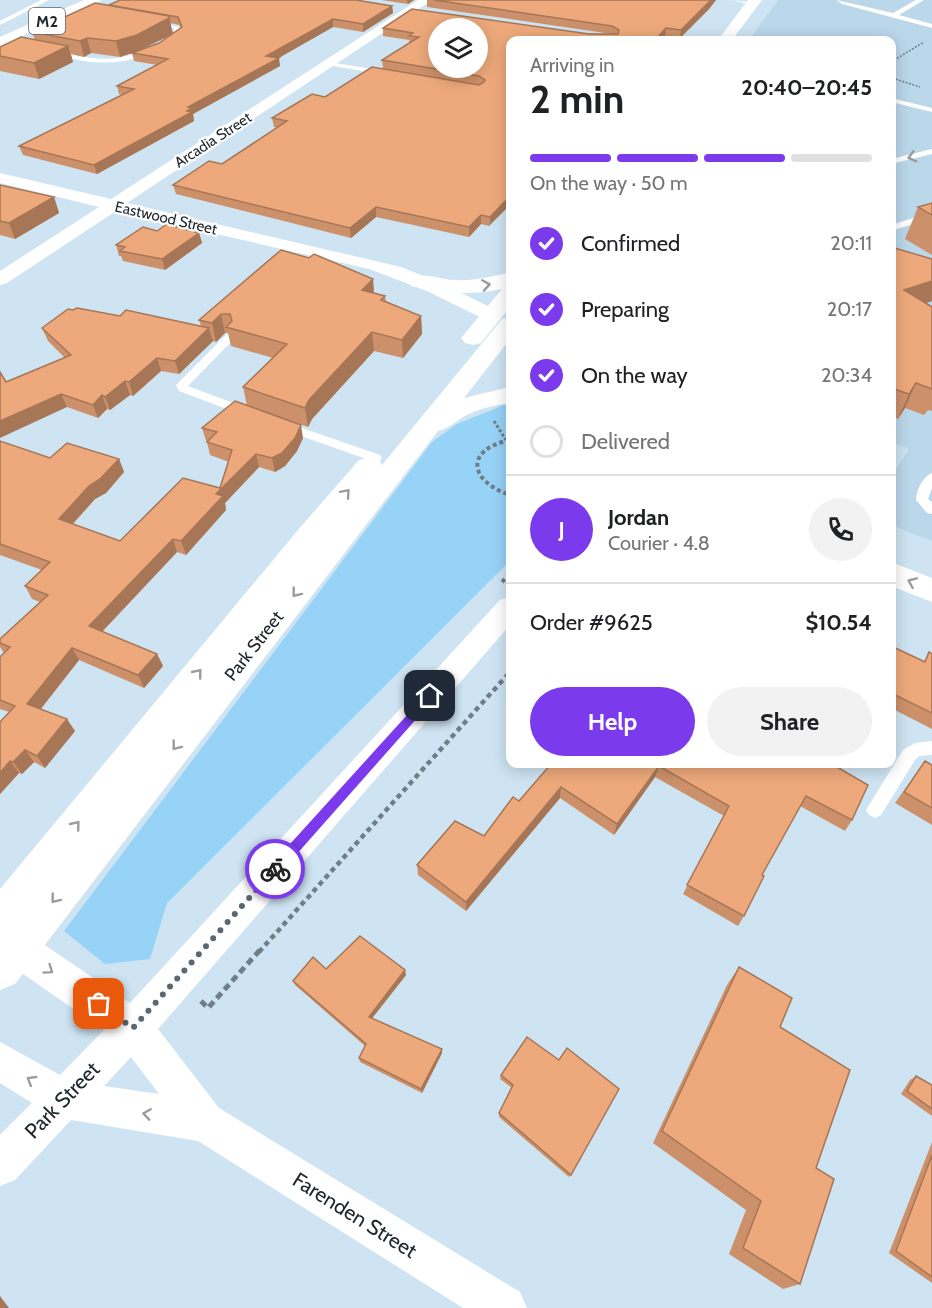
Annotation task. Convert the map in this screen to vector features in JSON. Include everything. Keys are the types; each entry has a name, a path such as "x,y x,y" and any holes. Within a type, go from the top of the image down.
{"street":[{"name":"M2","path":"4,43 77,11 95,0"},
{"name":"Arcadia Street","path":"0,279 426,0"},
{"path":"727,36 755,1"},
{"path":"387,7 434,14"},
{"name":"Eastwood Street","path":"0,178 379,266 419,281 500,331"},
{"name":"Eastwood Street","path":"333,257 500,331"},
{"path":"419,281 464,287 506,280"},
{"name":"Park Street","path":"4,944 406,453 500,331 506,308"},
{"name":"Park Street","path":"4,944 300,546 376,458 500,331"},
{"path":"406,453 459,408 484,399 506,396"},
{"path":"896,553 932,568"},
{"path":"896,575 932,591"},
{"name":"Park Street","path":"0,1165 133,1028 506,611"},
{"name":"Farenden Street","path":"4,944 133,1028 205,1122 504,1308"},
{"name":"Farenden Street","path":"0,1061 63,1099 205,1122"}],"lane":[{"path":"0,23 46,0"},
{"path":"734,0 755,1"},
{"path":"839,0 932,26"},
{"path":"896,16 897,12 921,0"},
{"path":"48,52 100,62 119,61 179,36 177,28 145,22"},
{"path":"329,64 398,75"},
{"path":"896,101 932,110"},
{"path":"896,161 932,151"},
{"path":"896,227 932,216"},
{"path":"230,337 182,385 183,389 376,458"},
{"path":"932,477 922,494 922,500 932,510"},
{"path":"875,810 909,755 915,750 932,748"}],"path":[{"path":"896,59 932,37"},
{"path":"896,79 922,87"},
{"path":"491,416 506,437"},
{"path":"506,441 484,450 477,458 475,468 479,478 487,486 506,493"}],"shaded area":[{"path":"778,0 932,0 932,541 896,527 896,469 909,449 896,444 896,36 752,36"},
{"path":"506,405 506,565 167,903 150,959 105,964 64,931 432,442 457,424"}],"building":[{"path":"120,0 356,0 392,6 363,24 333,19 266,56 279,58 188,107 192,108 187,111 192,112 94,165 19,146 134,89 117,86 168,59 132,53 159,43 182,27 178,17 109,5"},
{"path":"434,0 711,0 681,30 666,28 659,36 506,36 506,200 490,217 481,215 469,227 376,207 350,228 173,185 209,161 222,164 287,121 272,118 312,94 325,97 372,67 479,85 485,80 482,78 488,78 488,20 589,34 618,34 619,30 612,26"},
{"path":"95,3 169,16 169,18 137,35 116,41 87,38 80,41 32,32"},
{"path":"412,9 476,18 428,18 428,68 382,60 419,37 409,36 413,33 383,28"},
{"path":"21,37 68,46 34,63 0,56 0,47"},
{"path":"0,185 54,197 9,223 0,221"},
{"path":"932,203 932,215 918,207"},
{"path":"167,224 199,233 162,259 120,251 125,247 116,245 143,227 157,231"},
{"path":"896,248 932,259 932,281 904,290 932,307 932,389 916,383 909,394 896,390"},
{"path":"281,250 309,258 314,254 373,279 362,290 385,296 381,300 421,316 402,340 372,332 309,400 305,408 243,387 287,344 226,327 232,321 230,314 221,314 212,323 199,320"},
{"path":"77,308 120,316 126,310 209,328 175,361 157,358 129,382 125,381 105,397 102,395 93,405 61,394 0,421 0,372 6,382 71,355 42,328 68,309"},
{"path":"235,401 301,425 295,438 282,453 272,458 256,454 216,494 223,496 181,541 173,539 89,626 157,654 138,675 72,648 27,704 67,719 37,756 25,750 13,762 10,761 0,773 0,722 15,706 0,700 0,657 10,647 0,643 0,639 48,595 25,586 50,562 0,544 0,441 50,458 67,443 119,459 100,479 89,486 59,519 120,541 183,478 220,488 232,450 207,442 217,432 202,428"},
{"path":"896,648 925,662 929,652 932,654 932,713 896,695"},
{"path":"925,761 932,765 932,808 904,792"},
{"path":"548,768 658,768 617,824 561,787 466,902 417,865 455,821 484,836 513,797 519,801"},
{"path":"662,768 839,768 868,785 852,820 806,796 762,875 764,876 744,916 687,885 729,806"},
{"path":"360,936 405,970 369,1017 442,1049 421,1089 359,1058 366,1044 293,981 313,957 326,969"},
{"path":"739,967 792,998 780,1027 850,1070 816,1168 834,1179 800,1284 743,1248 761,1201 662,1131"},
{"path":"527,1037 559,1060 567,1048 619,1089 571,1175 499,1113 513,1085 501,1075"},
{"path":"916,1076 932,1085 932,1109 907,1091"},
{"path":"932,1155 932,1277 896,1251"}],"way so far":[{"path":"99,1004 133,1028 275,869"}],"route":[{"path":"275,869 430,696"}]}
